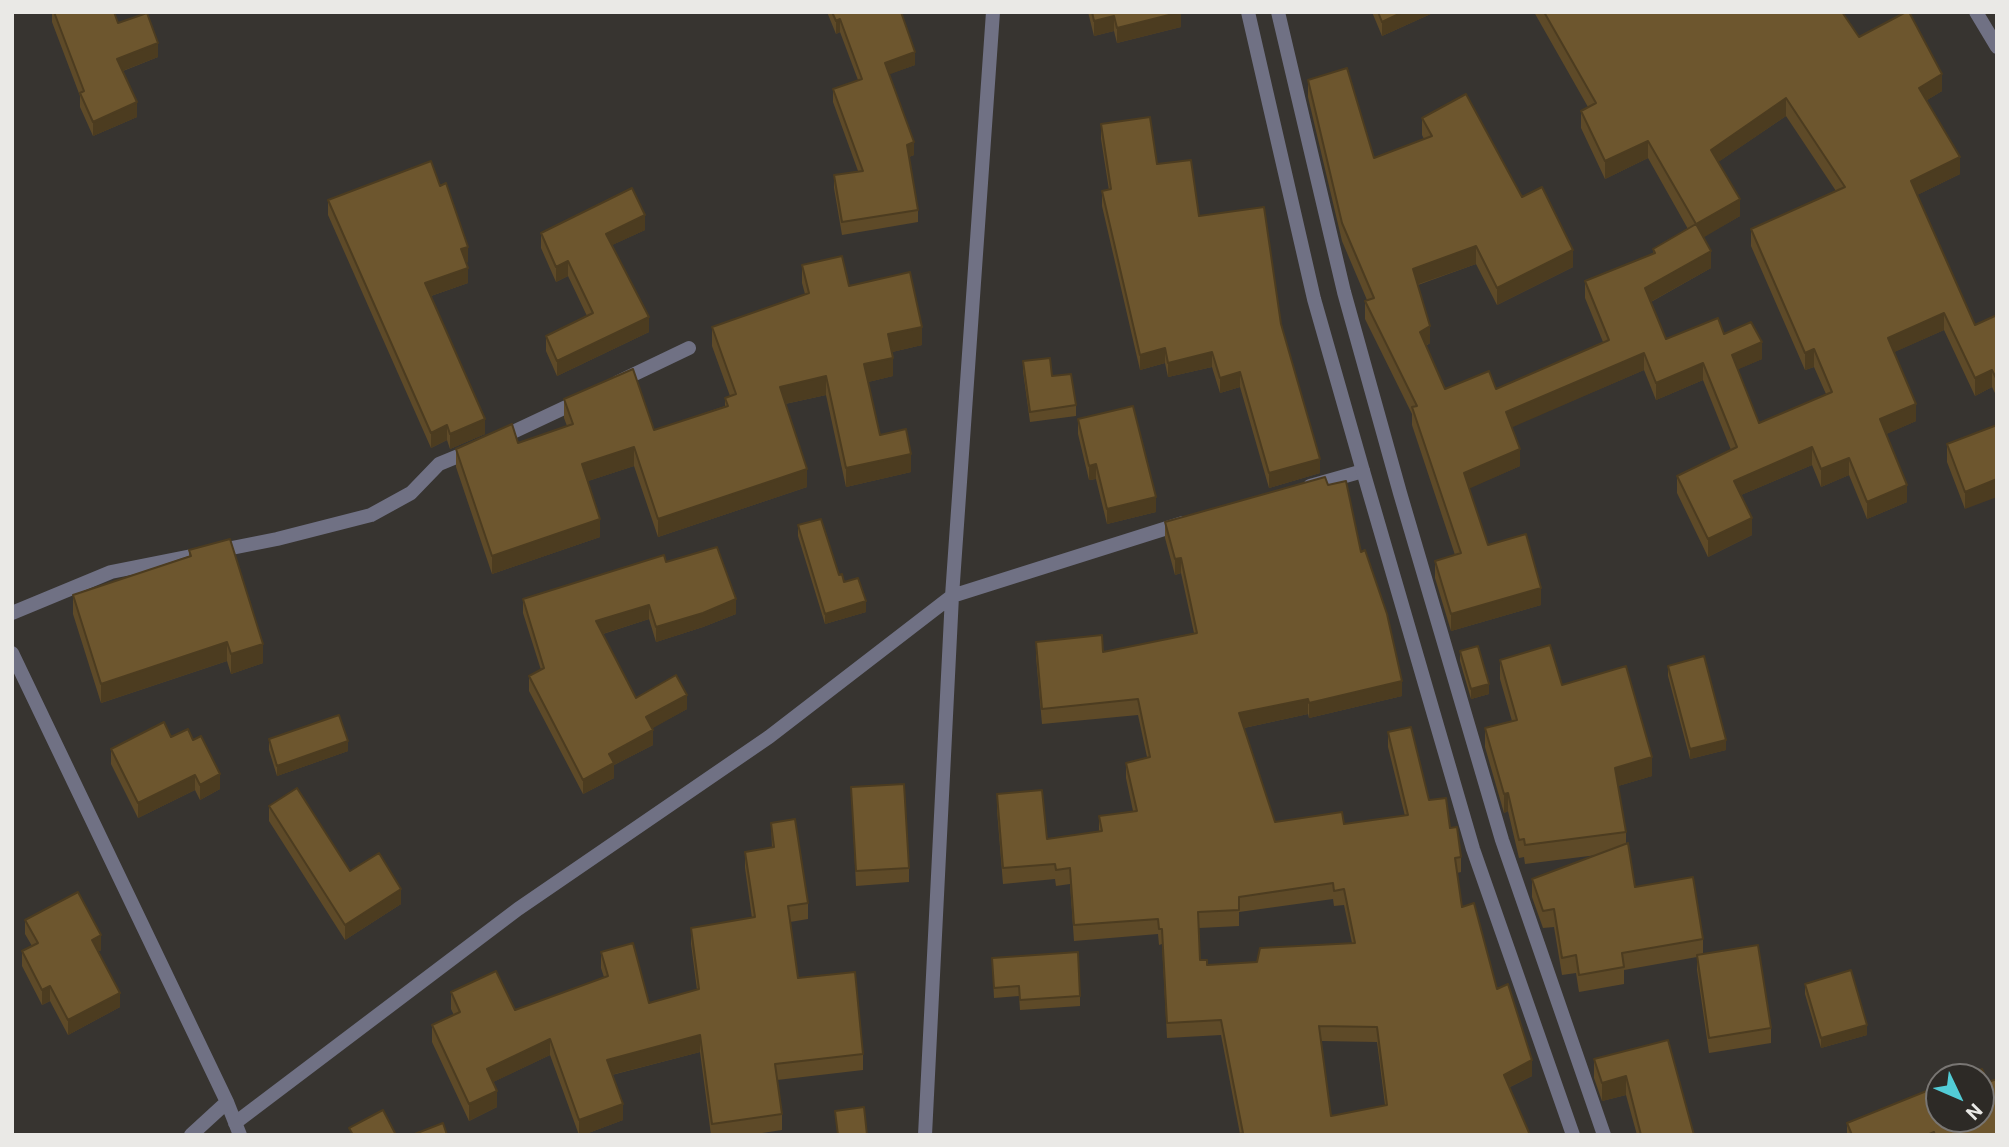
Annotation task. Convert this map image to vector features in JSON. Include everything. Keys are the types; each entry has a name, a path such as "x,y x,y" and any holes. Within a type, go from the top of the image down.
{"street":[{"path":"925,1135 952,596 993,12"},
{"path":"1248,12 1314,299 1363,471 1473,849 1573,1135"},
{"path":"1278,12 1344,292 1400,493 1502,840 1604,1135"},
{"path":"1976,12 1997,47"},
{"path":"12,613 111,572 277,539 371,515 411,493 439,464 689,348"},
{"path":"1297,490 1363,471"},
{"path":"12,653 227,1102 237,1129 518,909 769,737 952,596 1191,520"},
{"path":"191,1135 227,1102"}],"building":[{"path":"54,12 114,12 118,23 147,13 158,43 117,59 137,102 93,122 80,93 84,91"},
{"path":"832,12 901,12 915,52 885,63 914,142 907,145 918,210 842,222 834,175 863,171 833,89 862,79 840,19 836,21"},
{"path":"1092,12 1181,12 1117,28 1114,16 1094,21"},
{"path":"1378,12 1403,12 1382,22"},
{"path":"1544,12 1842,12 1859,37 1909,12 1942,74 1919,88 1960,157 1911,181 1975,325 1997,315 1997,380 1992,370 1975,378 1944,313 1888,338 1916,404 1880,419 1907,485 1867,502 1849,458 1821,469 1812,447 1734,481 1752,518 1708,539 1677,476 1737,447 1703,363 1656,383 1644,353 1506,412 1520,449 1464,473 1488,545 1526,534 1541,588 1451,614 1435,561 1461,553 1412,407 1417,406 1365,301 1374,298 1342,223 1308,80 1347,68 1374,158 1432,136 1422,118 1466,94 1522,197 1542,187 1573,250 1497,288 1476,246 1413,269 1430,326 1420,332 1445,389 1489,371 1496,389 1609,340 1585,281 1655,253 1653,249 1696,224 1648,141 1605,161 1581,111 1596,103","holes":["1786,98 1845,187 1751,229 1805,353 1814,349 1832,392 1759,423 1732,355 1762,342 1751,322 1724,334 1718,318 1666,339 1645,288 1711,251 1696,224 1740,199 1711,150"]},
{"path":"1150,117 1157,164 1191,160 1199,216 1264,207 1281,324 1320,459 1269,473 1240,372 1220,378 1212,352 1168,363 1165,348 1140,355 1102,191 1111,189 1101,124"},
{"path":"431,161 440,186 446,183 468,247 461,249 468,268 425,283 485,419 450,434 447,425 431,433 328,200"},
{"path":"632,188 645,215 606,234 649,317 557,361 546,336 593,313 568,261 556,267 541,233"},
{"path":"842,256 849,286 910,272 922,327 888,334 893,358 864,364 880,435 906,429 911,454 846,468 826,376 780,387 807,469 658,519 634,447 582,464 600,519 492,556 456,449 512,424 518,443 573,424 564,399 633,369 654,430 728,406 725,398 736,394 712,327 809,293 802,265"},
{"path":"1050,358 1052,376 1071,374 1076,405 1030,412 1023,361"},
{"path":"1133,406 1156,497 1107,509 1096,464 1089,466 1078,419"},
{"path":"1997,425 1997,479 1965,492 1947,444"},
{"path":"1325,477 1328,485 1346,481 1361,552 1365,550 1387,614 1402,681 1309,703 1308,699 1239,713 1275,822 1342,812 1344,824 1408,815 1388,732 1411,727 1429,800 1446,798 1450,828 1457,827 1461,857 1455,858 1462,907 1474,903 1497,989 1508,984 1532,1060 1504,1075 1530,1135 1235,1135 1243,1133 1221,1020 1167,1023 1162,929 1159,929 1158,919 1074,925 1070,868 1056,870 1055,864 1003,868 997,794 1042,790 1047,839 1102,831 1099,816 1137,811 1126,763 1150,757 1138,699 1042,709 1036,642 1102,635 1103,652 1197,633 1181,558 1175,559 1165,522","holes":["1333,883 1334,891 1344,889 1355,943 1260,948 1257,962 1207,965 1207,960 1200,960 1198,912 1239,910 1239,897","1319,1026 1377,1027 1387,1105 1331,1116"]},
{"path":"821,519 839,575 842,574 844,582 858,578 866,601 825,614 798,525"},
{"path":"230,539 263,644 231,654 227,642 101,684 73,595 191,556 189,550"},
{"path":"717,547 736,599 703,613 656,627 649,605 596,621 636,698 676,675 687,695 646,717 653,730 609,754 614,763 583,780 529,676 544,668 523,599 664,555 666,562"},
{"path":"1550,645 1562,685 1626,666 1652,757 1615,768 1626,832 1525,845 1524,839 1519,840 1508,793 1504,794 1485,728 1517,720 1500,660"},
{"path":"1478,646 1489,684 1471,689 1460,651"},
{"path":"1704,656 1726,740 1690,749 1668,666"},
{"path":"339,715 348,741 277,766 269,739"},
{"path":"164,722 171,737 188,729 193,740 201,736 220,774 200,785 195,775 138,803 111,749"},
{"path":"904,784 909,868 856,871 851,787"},
{"path":"297,788 350,871 379,853 401,889 345,925 269,806"},
{"path":"795,819 808,903 788,906 798,978 855,972 863,1054 775,1064 782,1114 712,1124 700,1035 607,1060 623,1104 579,1120 550,1039 487,1069 497,1091 469,1104 432,1025 460,1012 451,992 496,971 515,1010 608,976 601,952 633,943 649,1003 699,989 691,928 755,917 745,852 774,847 771,823"},
{"path":"1628,843 1635,887 1693,877 1703,939 1622,953 1624,967 1579,975 1576,955 1562,958 1554,909 1543,911 1532,879"},
{"path":"78,892 101,935 92,940 120,993 68,1020 50,986 42,990 22,951 38,943 25,920"},
{"path":"1758,945 1771,1028 1709,1038 1697,955"},
{"path":"1078,952 1080,996 1020,1000 1019,986 994,988 992,958"},
{"path":"1851,970 1867,1025 1821,1038 1805,984"},
{"path":"1668,1040 1694,1135 1641,1135 1626,1076 1602,1083 1594,1059"},
{"path":"1997,1079 1997,1135 1934,1133 1995,1133"},
{"path":"1925,1092 1925,1133 1932,1133 1852,1135 1847,1123"},
{"path":"864,1107 867,1135 838,1135 835,1111"},
{"path":"383,1110 396,1135 353,1135 349,1128"},
{"path":"443,1123 447,1135 412,1135"}]}
